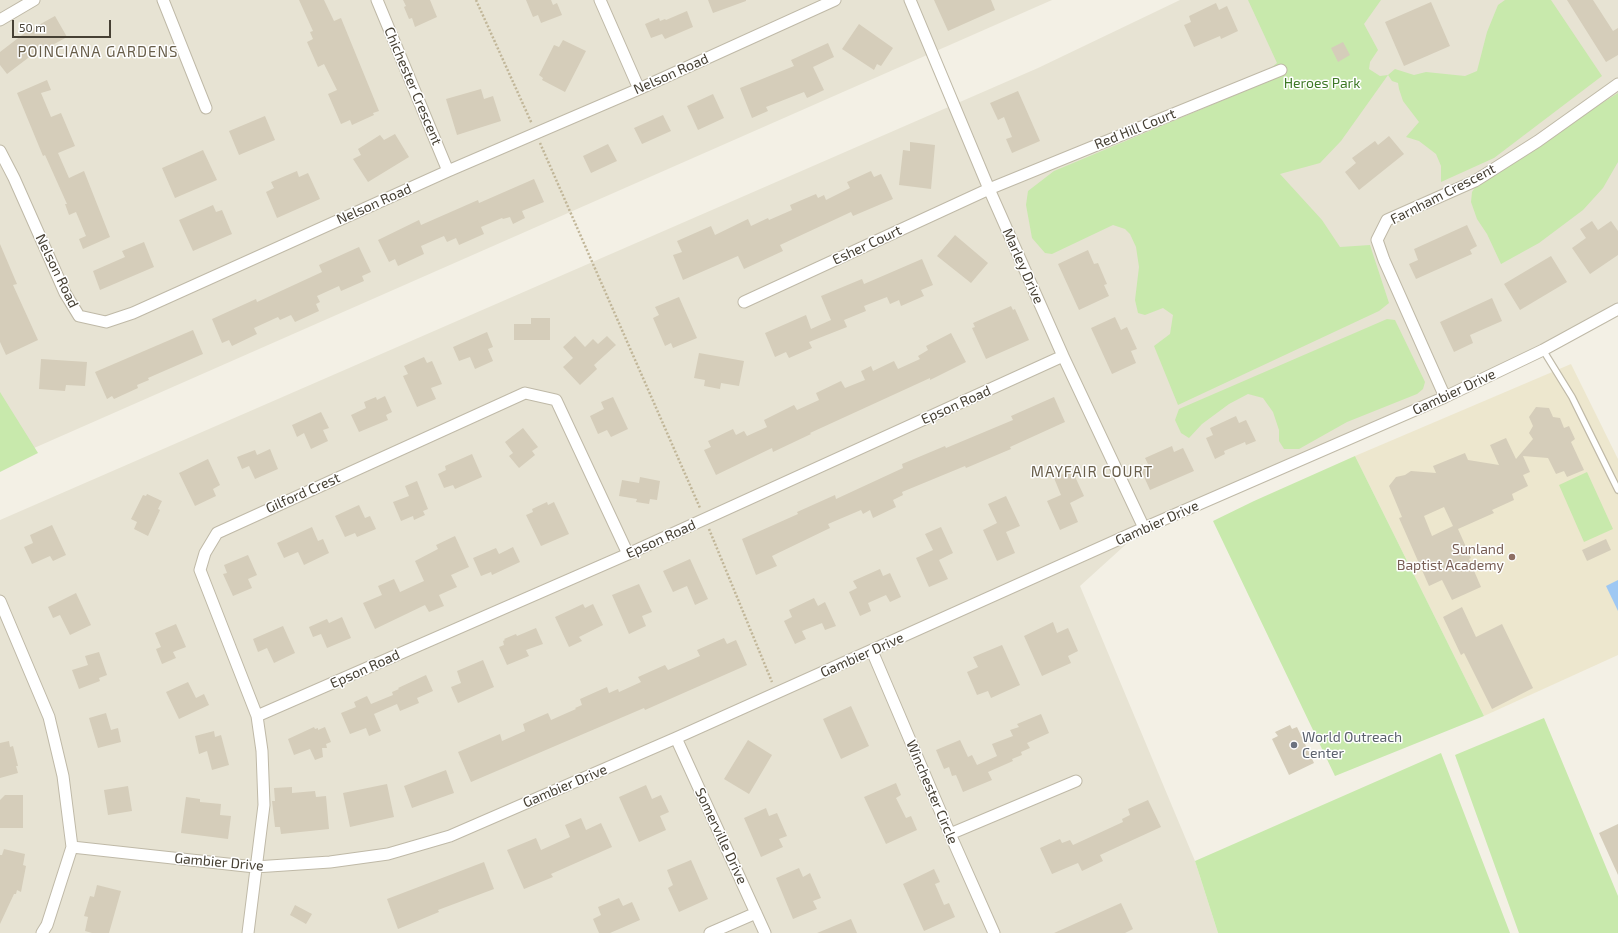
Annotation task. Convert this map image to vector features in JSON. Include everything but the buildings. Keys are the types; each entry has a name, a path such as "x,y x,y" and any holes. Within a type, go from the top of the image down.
{"street":[{"path":"0,20 34,0"},
{"path":"163,0 206,108"},
{"name":"Chichester Crescent","path":"377,0 448,171"},
{"path":"600,0 639,88"},
{"name":"Nelson Road","path":"0,152 17,185 65,293 79,316 106,322 133,313 448,171 639,88 835,0"},
{"name":"Marley Drive","path":"910,0 989,189 1063,356 1144,528"},
{"name":"Red Hill Court","path":"989,189 1281,70"},
{"name":"Farnham Crescent","path":"1445,397 1377,240 1387,220 1475,181 1538,141 1618,84"},
{"name":"Esher Court","path":"744,302 989,189"},
{"name":"Gambier Drive","path":"72,847 255,867 330,862 388,854 450,836 776,694 1144,528 1445,397 1543,350 1618,309"},
{"name":"Epson Road","path":"257,716 628,554 1063,356"},
{"name":"Gilford Crest","path":"248,933 255,867 264,805 262,751 257,716 200,570 205,552 217,532 525,393 556,400 628,554"},
{"path":"0,601 49,717 63,776 72,847 47,925 42,933"},
{"path":"0,629 11,624"},
{"name":"Winchester Circle","path":"872,651 994,933"},
{"name":"Somerville Drive","path":"676,738 765,933"},
{"path":"950,834 1076,781"},
{"path":"710,933 756,913"}],"lane":[{"path":"1543,350 1572,397 1618,490"}],"path":[{"path":"476,0 536,133 705,519 776,694"}],"shaded area":[{"path":"0,0 1052,0 0,463"},
{"path":"1180,0 1618,0 1618,309 1543,350 1144,528 1080,586 1195,861 1218,933 0,933 0,520 1038,68"},
{"name":"Sunland Baptist Academy","path":"1571,364 1618,459 1618,655 1484,716 1355,456"}],"green space":[{"name":"Heroes Park","path":"1248,0 1381,0 1364,24 1378,50 1370,62 1369,69 1380,76 1388,75 1341,141 1320,163 1280,174 1322,220 1340,247 1370,245 1389,303 1379,311 1178,405 1154,346 1170,334 1173,315 1163,308 1145,315 1138,313 1135,300 1139,267 1136,247 1130,234 1125,229 1113,225 1052,254 1045,253 1032,238 1026,205 1028,191 1054,171 1240,93 1277,63"},
{"path":"1505,0 1551,0 1602,76 1494,158 1441,182 1441,166 1436,154 1419,141 1406,137 1419,122 1403,101 1398,83 1392,81 1388,75 1395,69 1414,75 1426,72 1465,76 1477,71 1487,32 1498,5"},
{"path":"1618,93 1618,162 1603,188 1583,210 1539,243 1501,264 1487,234 1477,219 1471,202 1472,192 1480,180"},
{"path":"1387,319 1395,320 1425,382 1423,389 1417,394 1347,422 1299,449 1284,449 1279,441 1279,430 1273,412 1263,398 1248,394 1229,404 1202,424 1189,438 1181,433 1175,420 1179,409"},
{"path":"0,392 38,453 0,472"},
{"path":"1355,456 1484,716 1335,776 1213,521"},
{"path":"1587,472 1613,529 1584,542 1559,485"},
{"path":"1544,718 1618,896 1618,933 1519,933 1455,755"},
{"path":"1441,753 1510,933 1218,933 1195,861"}],"water":[{"path":"1618,580 1618,611 1606,586"}],"place":[{"name":"Sunland Baptist Academy","path":"1512,557"},
{"name":"World Outreach Center","path":"1294,745"}],"district":[{"name":"POINCIANA GARDENS","path":"98,52"},
{"name":"MAYFAIR COURT","path":"1092,472"}]}
